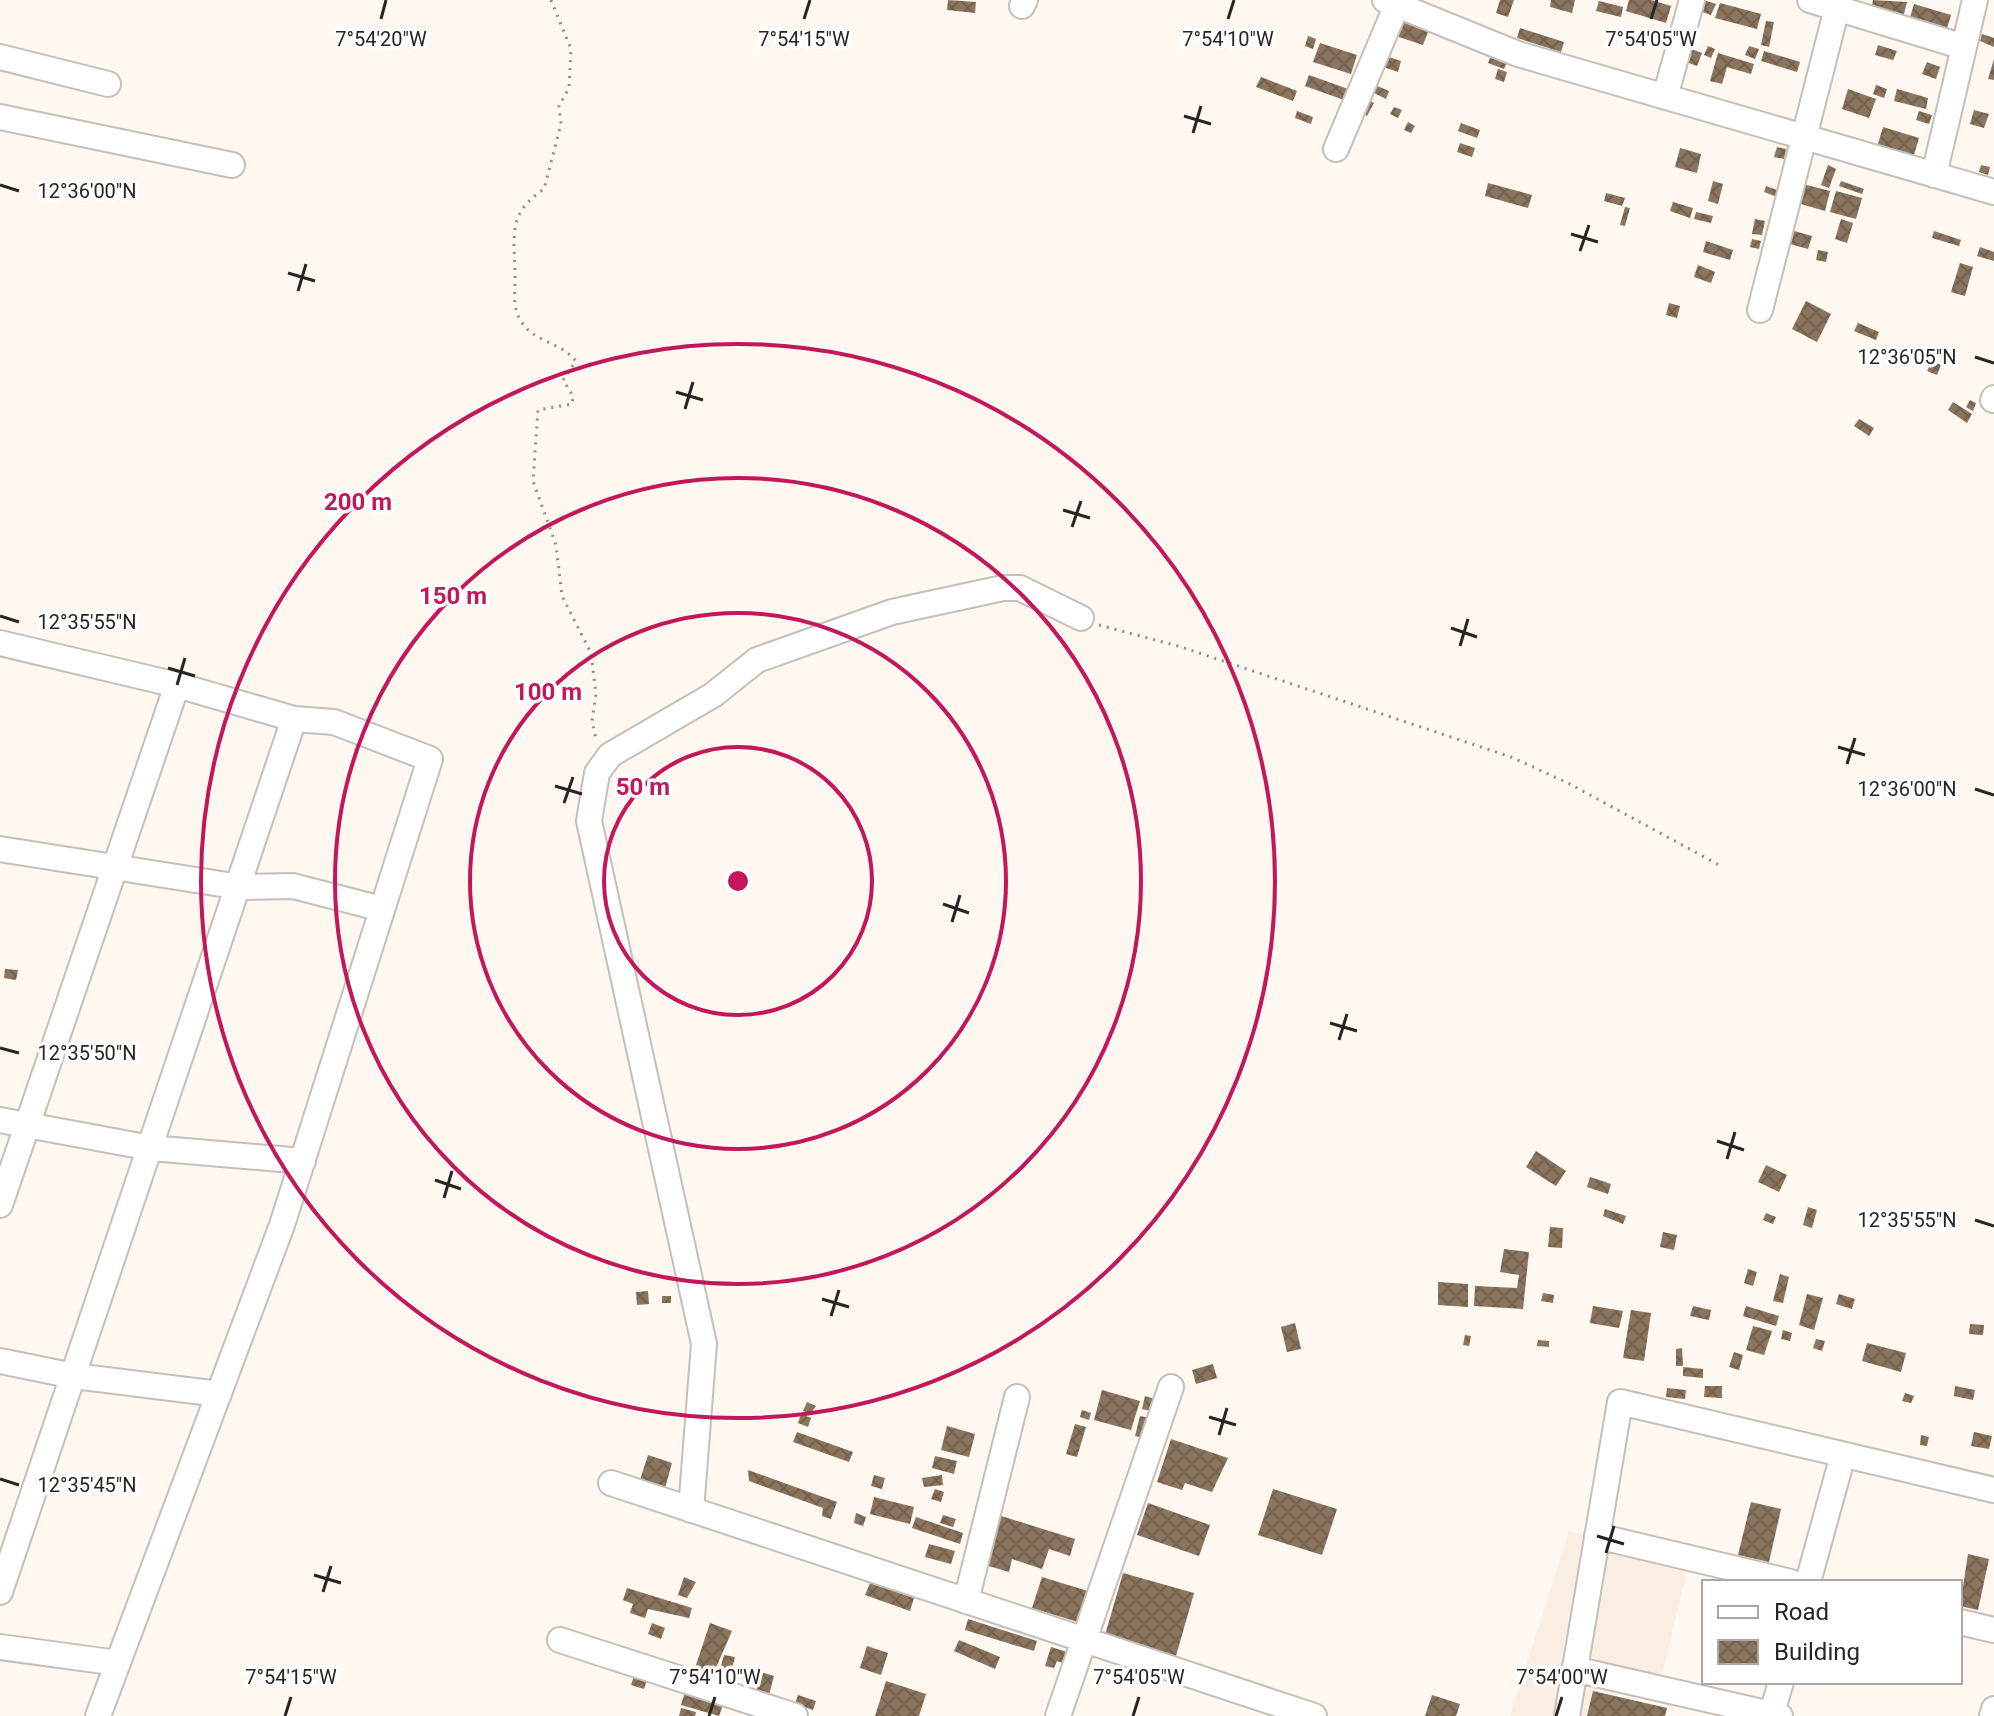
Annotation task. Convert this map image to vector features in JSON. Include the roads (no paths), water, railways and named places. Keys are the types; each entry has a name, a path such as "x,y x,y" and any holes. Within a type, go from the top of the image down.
{"street":[{"path":"1665,97 1692,0"},
{"path":"1810,0 1838,4 1964,47"},
{"path":"1934,175 1975,0"},
{"path":"1336,149 1394,2 1518,54 1994,192"},
{"path":"1760,310 1838,4"},
{"path":"0,57 108,84"},
{"path":"0,117 232,165"},
{"path":"691,1510 704,1344 589,821 597,773 610,755 713,695 757,660 892,612 1003,588 1020,588 1081,618"},
{"path":"0,643 177,685 294,719 334,722 430,759 303,1161 98,1716"},
{"path":"0,1205 177,685"},
{"path":"0,1592 240,887 294,719"},
{"path":"0,849 240,887 293,886 382,909"},
{"path":"0,1120 151,1148 303,1161"},
{"path":"0,1361 74,1376 219,1394"},
{"path":"1058,1716 1171,1387"},
{"path":"966,1601 1017,1397"},
{"path":"1567,1716 1620,1402 1994,1490"},
{"path":"1809,1580 1843,1455"},
{"path":"611,1483 1314,1716"},
{"path":"1597,1536 1783,1580"},
{"path":"1962,1622 1994,1630"},
{"path":"560,1640 795,1716"},
{"path":"0,1647 118,1663"},
{"path":"1574,1669 1774,1715 1781,1684"},
{"path":"1992,1716 1994,1709"}]}
